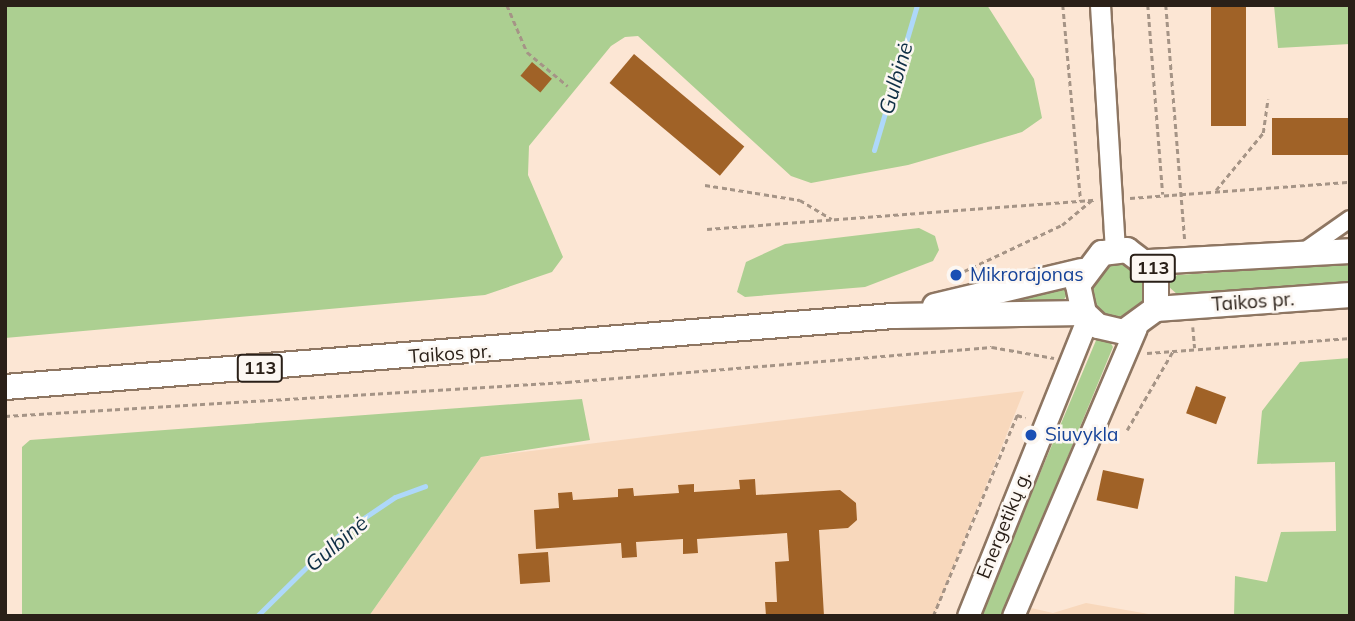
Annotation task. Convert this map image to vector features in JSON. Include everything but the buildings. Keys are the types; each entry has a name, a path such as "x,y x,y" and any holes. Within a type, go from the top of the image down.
{"main road":[{"name":"113","path":"1115,249 1149,262 1160,284 1156,309 1136,328"},
{"name":"Taikos pr.","path":"894,316 1082,271 1115,249"},
{"path":"1149,262 1350,251"},
{"path":"1082,271 1078,292 1086,316"},
{"name":"Taikos pr.","path":"1156,309 1350,295"},
{"name":"Taikos pr.","path":"5,387 894,316 1086,316 1111,331 1136,328"},
{"name":"Energetikų g.","path":"968,616 1086,316"},
{"path":"1013,616 1136,328"}],"street":[{"path":"1100,5 1101,200 1115,249"},
{"path":"1300,254 1350,219"}],"path":[{"path":"508,5 527,52 568,86"},
{"path":"1063,5 1082,201"},
{"path":"1148,5 1163,195"},
{"path":"1166,5 1182,194"},
{"path":"1214,192 1264,133 1268,99"},
{"path":"707,229 1350,181"},
{"path":"705,185 800,200 832,219"},
{"path":"956,275 1062,225 1101,200"},
{"path":"1126,355 1350,338"},
{"path":"5,416 567,382 992,347 1069,360"},
{"path":"1127,430 1174,350"},
{"path":"933,616 1017,415 1044,425"}],"shaded area":[{"path":"1024,391 934,616 369,616 481,457"},
{"path":"1086,603 1160,616 1027,616 1031,608 1053,613"}],"green space":[{"path":"5,5 987,5 1034,79 1042,118 1022,132 908,165 811,183 791,176 638,36 625,37 611,46 529,146 528,175 563,257 552,272 485,295 5,338"},
{"path":"1274,5 1350,5 1350,44 1278,48"},
{"path":"919,228 935,236 939,250 933,261 865,287 745,297 737,292 746,262 785,244"},
{"path":"1118,262 1129,264 1138,270 1144,279 1144,301 1138,310 1129,316 1118,318 1107,316 1098,310 1092,301 1090,290 1092,279 1098,270 1107,264"},
{"path":"1350,264 1350,283 1178,295 1168,286 1177,275"},
{"path":"1062,287 1068,294 1062,302 1017,304 1019,298"},
{"path":"1097,338 1108,338 1113,347 1002,616 980,616"},
{"path":"1350,358 1350,616 1234,616 1235,576 1267,582 1281,532 1336,531 1335,462 1257,464 1262,411 1300,362"},
{"path":"582,399 590,440 481,457 369,616 22,616 22,447 30,440"}],"waterway":[{"name":"Gulbinė","path":"874,150 917,5"},
{"name":"Gulbinė","path":"257,616 340,534 395,497 425,486"}],"place":[{"name":"Mikrorajonas","path":"956,275"},
{"name":"Siuvykla","path":"1031,435"}]}
